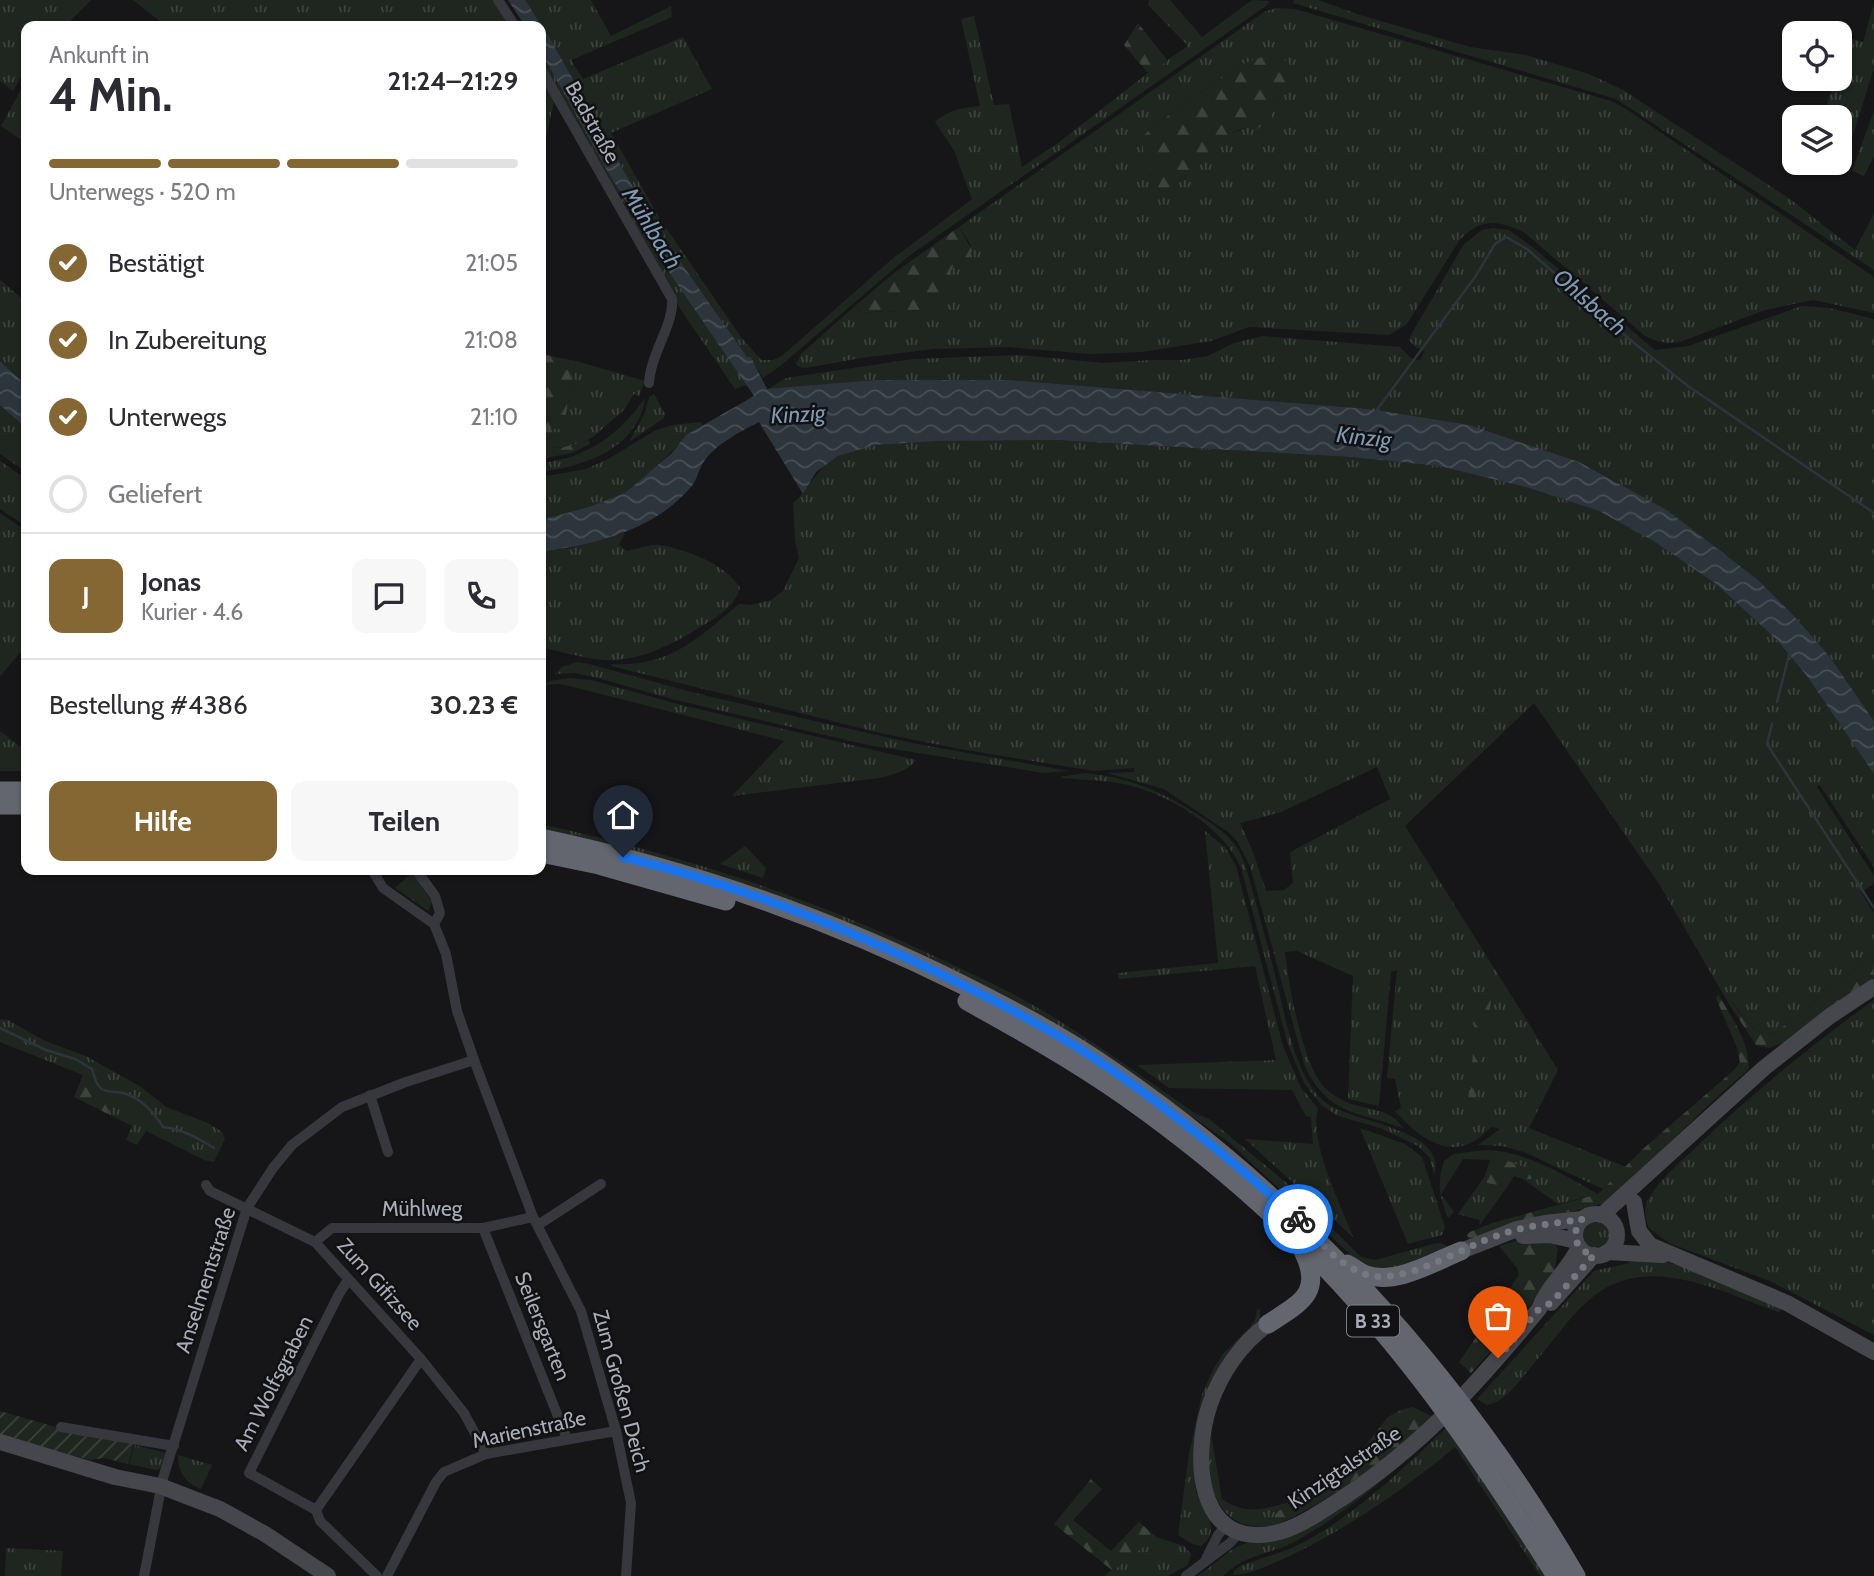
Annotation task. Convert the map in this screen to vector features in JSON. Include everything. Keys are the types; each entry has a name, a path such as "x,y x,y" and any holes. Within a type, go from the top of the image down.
{"highway":[{"path":"0,790 21,791"},
{"path":"0,805 21,805"},
{"name":"B 33","path":"546,839 646,862 771,903 910,959 1007,1007 1094,1058 1203,1136 1297,1219 1336,1258 1434,1369 1465,1410 1520,1486 1576,1576"},
{"name":"B 33","path":"546,854 625,872 761,912 826,936 961,998 1047,1046 1126,1098 1216,1168 1298,1241 1356,1300 1418,1374 1481,1461 1556,1576"},
{"path":"1268,1324 1299,1304 1309,1293 1312,1282 1309,1263 1298,1241"},
{"name":"B 33","path":"1336,1258 1366,1275 1385,1277 1409,1272 1461,1251"}],"street":[{"path":"498,0 512,21"},
{"name":"Badstraße","path":"546,78 672,299 673,310 655,352 649,383"},
{"path":"375,875 383,888 433,924"},
{"name":"Zum Großen Deich","path":"420,875 435,896 440,912 433,924 446,954 457,1011 474,1060 535,1221 581,1311 616,1431 631,1503 626,1576"},
{"path":"1602,1215 1764,1068 1830,1016 1874,987"},
{"name":"Anselmentstraße","path":"144,1576 162,1482 247,1208 292,1145 342,1107 474,1060"},
{"path":"370,1095 388,1152"},
{"path":"1600,1254 1615,1244 1616,1230 1654,1170"},
{"path":"535,1221 601,1184"},
{"name":"Zum Gifizsee","path":"205,1185 210,1191 315,1242 421,1359 464,1413 486,1454"},
{"path":"1634,1202 1639,1231 1650,1245"},
{"path":"1672,1256 1600,1254 1583,1251 1577,1244 1550,1235 1539,1234 1507,1239 1471,1255 1465,1255 1461,1251 1517,1229 1582,1219 1592,1214 1602,1215 1627,1238 1650,1245 1787,1303 1874,1352"},
{"path":"1577,1244 1576,1229 1582,1219"},
{"name":"Mühlweg","path":"315,1242 332,1228 483,1228 535,1221"},
{"name":"Seilersgarten","path":"483,1228 566,1438"},
{"path":"1550,1235 1562,1244 1566,1266"},
{"name":"Kinzigtalstraße","path":"1233,1529 1275,1533 1297,1525 1355,1489 1423,1438 1485,1375 1539,1309 1544,1296 1566,1266 1577,1244"},
{"name":"Kinzigtalstraße","path":"1539,1309 1551,1303 1600,1254"},
{"name":"Am Wolfsgraben","path":"348,1280 249,1473 316,1510 320,1521 377,1576"},
{"path":"1233,1529 1213,1511 1206,1498 1201,1479 1201,1456 1210,1405 1249,1338 1268,1324"},
{"path":"316,1510 421,1359"},
{"path":"61,1427 174,1447"},
{"name":"Marienstraße","path":"387,1576 436,1482 444,1472 486,1454 616,1431"},
{"path":"0,1442 73,1463 94,1462 193,1489 328,1576"},
{"path":"1186,1576 1230,1543 1233,1529"},
{"path":"1205,1562 1218,1535 1233,1529"}],"green space":[{"path":"0,0 91,0 70,21 21,21 21,77 13,91 0,81"},
{"path":"133,0 493,0 507,21 160,21"},
{"path":"525,0 591,0 611,36 671,6 672,17 571,60 583,79 683,37 712,89 611,133 660,219 741,337 761,360 773,360 782,356 891,260 972,199 954,150 935,122 956,110 980,106 961,19 974,16 994,105 1009,104 1022,167 1188,46 1148,5 1149,0 1170,0 1202,37 1252,0 1269,1 1267,5 909,256 763,378 751,357 747,358 653,223 546,32 546,21 539,21"},
{"path":"1294,0 1318,0 1470,47 1526,55 1589,74 1623,90 1790,199 1855,250 1874,213 1874,270 1616,99 1293,3"},
{"path":"1874,3 1874,68 1852,138 1852,105 1827,105 1831,91 1852,91 1852,39 1863,42"},
{"path":"1276,8 1295,9 1611,101 1874,277 1874,313 1813,300 1765,310 1680,342 1658,341 1645,336 1525,233 1507,225 1490,223 1475,228 1459,241 1407,324 1389,335 1249,327 1211,341 1142,352 1090,354 1007,347 933,349 806,368 796,364 801,354 855,306 862,313 905,313 940,304 951,268 956,262 969,258 971,245 959,227 1264,12","holes":["1242,64 1290,91 1272,103 1256,130 1248,127 1226,135 1185,179 1159,192 1141,138 1155,125"]},
{"path":"1138,23 1168,61 1148,73 1124,45"},
{"path":"1268,55 1287,62 1292,70 1290,91 1272,103 1272,118 1256,130 1248,127 1228,135 1185,179 1159,192 1144,154 1141,138 1155,125 1242,64"},
{"path":"546,61 649,241 747,385 735,389 681,310 546,73"},
{"path":"546,87 554,101 546,138"},
{"path":"21,90 21,140 1,126"},
{"path":"1874,111 1874,156 1864,176 1852,171"},
{"path":"959,227 972,250 969,259 956,262 953,267 941,304 936,310 923,315 891,311 862,313 855,306 894,273"},
{"path":"1482,230 1509,230 1531,246 1655,350 1688,346 1802,306 1829,308 1874,319 1874,721 1830,657 1757,579 1667,510 1579,462 1369,409 1009,380 875,380 766,390 786,378 913,359 1021,355 1103,363 1182,360 1208,356 1234,343 1262,336 1400,347 1411,358 1420,360 1425,351 1415,347 1409,340 1412,333 1464,244"},
{"path":"0,280 21,298 21,380 0,361"},
{"path":"546,355 576,361 563,430 551,428 551,448 589,440 590,444 572,453 546,458"},
{"path":"576,361 645,381 639,396 634,394 624,410 594,436 584,442 551,448 551,428 563,429"},
{"path":"654,394 665,414 664,418 629,442 645,413 649,397"},
{"path":"645,398 640,416 632,430 607,452 574,465 546,471 546,462 587,450 613,434"},
{"path":"0,405 21,424 21,469 0,454"},
{"path":"701,422 703,425 625,493 595,506 546,519 546,476 586,469 656,430"},
{"path":"974,439 1055,440 1350,457 1439,466 1529,488 1599,511 1655,542 1716,584 1777,640 1806,675 1874,774 1874,867 1821,787 1817,787 1874,876 1874,884 1861,892 1874,913 1874,954 1775,1033 1755,1029 1733,1003 1729,1004 1659,884 1534,703 1405,826 1558,1070 1529,1128 1626,1167 1603,1189 1524,1152 1502,1146 1478,1145 1500,1129 1492,1127 1471,1143 1447,1147 1418,1133 1395,1111 1401,1108 1395,1079 1387,1078 1397,970 1391,972 1379,1106 1348,1099 1353,976 1297,951 1285,952 1302,1037 1320,1082 1328,1091 1346,1102 1385,1113 1398,1121 1403,1128 1357,1114 1333,1102 1313,1081 1304,1064 1250,866 1237,841 1228,832 1164,789 1107,773 1134,772 1134,768 1094,771 960,749 880,733 611,666 667,656 710,629 739,604 752,605 771,600 783,591 799,558 795,542 793,503 818,473 837,457 856,450 911,442","holes":["1377,767 1390,799 1290,852 1293,883 1284,890 1266,891 1240,823 1281,812"]},
{"path":"0,461 21,476 21,523 0,509"},
{"path":"0,513 21,528 21,652 0,676"},
{"path":"625,533 619,545 627,551 659,545 681,550 715,565 734,579 740,588 730,606 720,615 651,652 609,660 546,648 546,551"},
{"path":"577,662 695,693 917,744 1069,771 1044,773 868,745 676,700 598,678 575,673 555,674 562,667"},
{"path":"568,678 591,680 681,705 916,760 904,770 879,778 732,796 784,741 570,686 546,685 551,681"},
{"path":"0,731 21,747 21,771 0,771"},
{"path":"1085,773 1132,782 1159,793 1210,823 1233,843 1247,870 1292,1043 1314,1091 1337,1109 1413,1137 1427,1147 1435,1159 1434,1175 1430,1158 1418,1146 1380,1128 1338,1116 1321,1105 1304,1083 1288,1045 1241,868 1221,838 1190,812 1136,787 1059,777"},
{"path":"546,825 699,865 801,900 902,941 1034,1005 1195,1113 1209,1119 1288,1184 1361,1257 1375,1260 1440,1243 1449,1247 1396,1273 1367,1270 1230,1143 1138,1079 910,949 546,833"},
{"path":"1205,831 1225,847 1236,866 1283,1046 1301,1088 1318,1108 1316,1122 1322,1155 1353,1237 1245,1139 1313,1144 1311,1117 1306,1116 1292,1090 1169,1088 1137,1065 1276,1060 1255,966 1119,979 1118,973 1218,963"},
{"path":"745,846 766,868 763,878 720,864"},
{"path":"409,875 414,875 432,902 428,911 395,888"},
{"path":"1874,954 1874,978 1784,1042 1769,1048 1756,1045 1729,1004 1732,1003 1755,1029 1775,1033"},
{"path":"1486,991 1491,1001 1474,1110 1467,1110 1479,998"},
{"path":"1718,994 1743,1039 1749,1069 1608,1202 1496,1232 1470,1242 1467,1235 1470,1232 1492,1223 1598,1194 1644,1148 1733,1071 1740,1062 1737,1048 1716,998"},
{"path":"1874,1000 1874,1335 1770,1281 1669,1243 1649,1228 1645,1212 1651,1194 1663,1179 1718,1126 1805,1052"},
{"path":"0,1019 8,1020 45,1041 86,1056 141,1087 166,1107 208,1123 222,1132 225,1139 214,1162 204,1160 146,1131 137,1145 126,1140 132,1126 108,1114 114,1092 83,1075 0,1042"},
{"path":"83,1075 115,1092 108,1114 74,1097"},
{"path":"1360,1128 1405,1144 1422,1157 1445,1227 1442,1235 1408,1244"},
{"path":"1486,1150 1530,1159 1598,1194 1558,1204 1523,1179 1532,1179 1498,1157 1490,1160 1463,1159 1441,1194 1454,1212 1448,1218 1443,1203 1440,1190 1444,1161 1454,1154"},
{"path":"1498,1157 1536,1174 1531,1179 1514,1176 1507,1187 1487,1183 1485,1176 1490,1160"},
{"path":"1485,1176 1487,1183 1507,1187 1480,1225 1479,1220 1458,1214"},
{"path":"1596,1219 1607,1223 1611,1234 1607,1245 1596,1249 1585,1245 1581,1234 1585,1223"},
{"path":"1527,1238 1554,1242 1558,1249 1554,1274 1526,1311 1471,1373 1459,1362 1519,1275 1517,1268 1499,1246"},
{"path":"1630,1255 1670,1263 1707,1275 1781,1305 1782,1310 1778,1312 1686,1280 1639,1277 1617,1283 1595,1295 1577,1311 1506,1395 1487,1405 1477,1399 1594,1271 1629,1263"},
{"path":"1260,1309 1260,1321 1224,1362 1194,1467 1196,1492 1210,1519 1211,1530 1209,1538 1201,1546 1192,1544 1178,1535 1189,1454 1202,1394 1223,1354 1250,1327 1257,1310"},
{"path":"1413,1407 1433,1417 1359,1477 1319,1503 1277,1525 1274,1521 1275,1515 1283,1507 1341,1469 1366,1445 1388,1417"},
{"path":"0,1411 63,1429 134,1444 128,1464 104,1458 91,1460 0,1437"},
{"path":"1449,1425 1549,1576 1540,1576 1455,1447 1397,1492 1337,1531 1272,1564 1233,1575 1239,1567 1285,1551 1340,1520 1379,1490"},
{"path":"1210,1428 1222,1499 1232,1505 1250,1509 1267,1508 1296,1500 1283,1507 1277,1525 1256,1526 1238,1522 1219,1503 1208,1480"},
{"path":"135,1445 166,1453 161,1468 156,1470 129,1464"},
{"path":"178,1455 212,1465 201,1489 183,1476"},
{"path":"1410,1456 1355,1502 1296,1541 1248,1559 1223,1576 1197,1576 1236,1547 1251,1542"},
{"path":"1091,1479 1102,1489 1073,1520 1111,1551 1139,1522 1156,1537 1113,1571 1054,1524"},
{"path":"1156,1537 1184,1546 1191,1554 1188,1565 1168,1576 1104,1576"},
{"path":"6,1548 63,1551 61,1576 5,1576"}],"water":[{"path":"508,0 525,0 539,21 522,21"},
{"path":"546,32 653,223 747,357 751,357 767,389 875,380 1009,380 1369,409 1469,425 1579,462 1667,510 1757,579 1794,616 1830,657 1874,721 1874,774 1806,675 1777,640 1716,584 1655,542 1599,511 1529,488 1439,466 1350,457 1055,440 936,441 875,445 838,456 816,472 803,494 759,422 714,450 703,463 691,487 659,515 603,540 546,551 546,519 589,507 625,493 672,453 686,435 754,396 671,275 605,167 546,61"},
{"path":"0,361 21,380 21,424 0,405"}],"waterway":[{"name":"Ohlsbach","path":"1376,411 1475,277 1495,244 1506,237 1527,249 1634,343 1688,386 1874,513"},
{"path":"1777,702 1790,651"},
{"path":"1772,724 1767,744 1874,908"},
{"path":"0,1028 46,1050 75,1059 92,1069 102,1089 135,1098 149,1108 163,1127 190,1134 214,1148"}],"way so far":[{"path":"1298,1219 1336,1258 1366,1275 1385,1277 1409,1272 1517,1229 1582,1219 1576,1229 1576,1241 1583,1251 1594,1255 1551,1303 1539,1309 1498,1358"}],"route":[{"path":"623,857 745,894 822,922 910,959 1007,1007 1094,1058 1156,1101 1203,1136 1298,1219"}],"water label":[{"name":"Mühlbach","path":"652,228"},
{"name":"Kinzig","path":"798,414"},
{"name":"Kinzig","path":"1364,437"}]}
